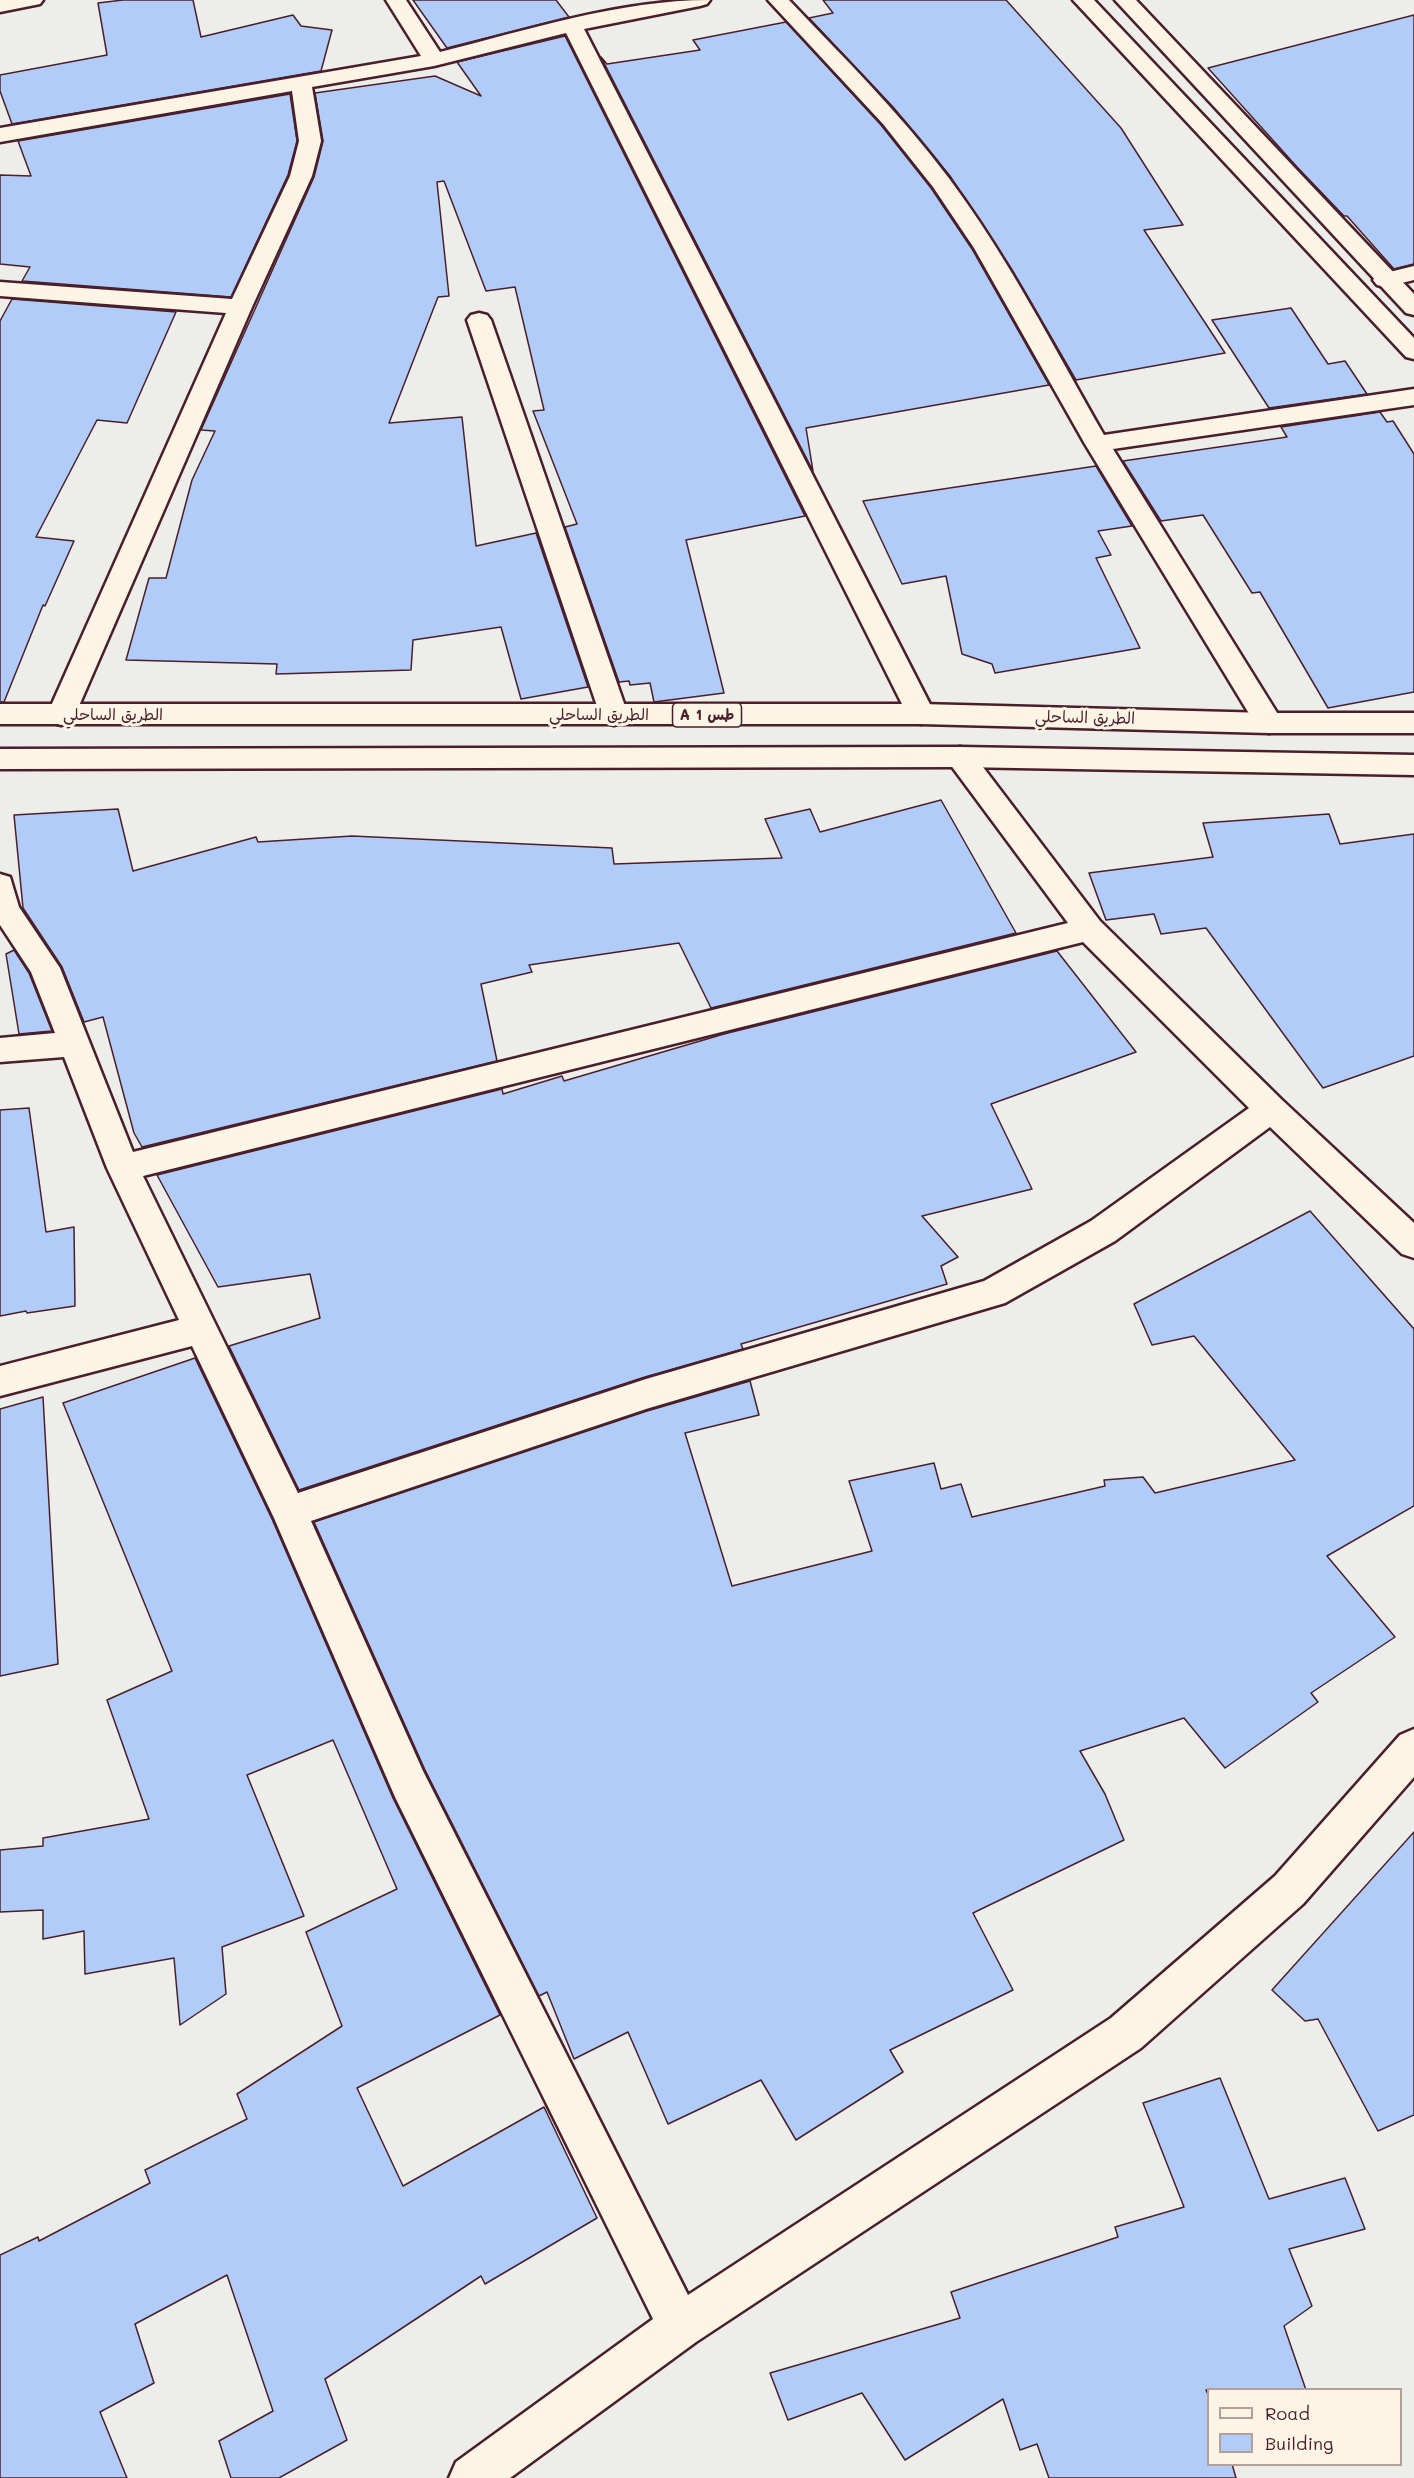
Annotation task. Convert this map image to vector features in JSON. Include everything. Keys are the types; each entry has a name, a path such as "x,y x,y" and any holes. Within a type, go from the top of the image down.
{"main road":[{"path":"0,6 33,0"},
{"path":"396,0 434,60"},
{"path":"0,135 434,60 572,24 700,0"},
{"path":"778,0 891,119 941,183 985,248 1097,444 1269,723"},
{"path":"1083,0 1414,352"},
{"path":"1125,0 1385,280 1414,308"},
{"path":"572,24 921,714"},
{"path":"61,715 240,308 301,176 310,141 301,82"},
{"path":"1385,280 1414,273"},
{"path":"0,289 240,308"},
{"path":"479,320 614,715"},
{"path":"1097,444 1414,397"},
{"name":"الطريق الساحلي","path":"0,714 921,714 1269,723 1414,723"},
{"path":"0,759 960,757 1414,765"},
{"path":"960,757 1089,930 1271,1109 1414,1244"},
{"path":"0,885 5,909 45,968 123,1168 289,1512 409,1784 680,2326"},
{"path":"123,1168 1089,930"},
{"path":"0,1050 75,1044"},
{"path":"289,1512 646,1394 993,1293 1103,1231 1271,1109"},
{"path":"0,1381 200,1329"},
{"path":"472,2478 680,2326 1126,2033 1289,1890 1414,1748"}],"building":[{"path":"123,0 193,0 201,37 293,15 301,26 332,30 321,71 12,124 0,91 0,75 107,55 98,3"},
{"path":"413,0 556,0 569,17 447,48"},
{"path":"823,0 1006,0 1121,128 1183,225 1144,230 1225,353 1076,380 1012,270 950,176 893,107 809,18 833,13"},
{"path":"1414,15 1414,264 1394,269 1347,216 1344,216 1298,168 1208,68"},
{"path":"786,22 881,125 931,188 972,249 1049,385 806,428 813,471 601,57 607,64 700,50 693,40"},
{"path":"565,36 805,516 686,540 724,693 654,702 650,683 630,685 629,681 619,682 565,527 577,524 533,411 544,410 515,287 486,291 444,181 437,182 449,296 438,297 389,423 462,417 476,546 536,533 588,687 521,699 501,627 413,640 411,670 276,674 277,664 126,660 149,578 166,578 192,480 215,431 201,430 314,177 323,141 315,93 435,76 481,96 457,62"},
{"path":"290,94 297,141 288,175 231,297 22,281 30,267 0,264 0,175 31,176 18,141"},
{"path":"12,299 176,312 127,423 97,420 36,537 74,541 45,606 43,605 4,702 0,702 0,321"},
{"path":"1291,308 1328,364 1345,361 1367,394 1269,408 1212,320"},
{"path":"1380,412 1387,422 1393,421 1414,454 1414,692 1328,708 1260,592 1252,593 1203,515 1161,521 1123,461 1287,437 1281,427"},
{"path":"1096,466 1132,526 1098,531 1111,555 1096,558 1140,648 995,673 992,664 962,654 946,576 902,584 863,501"},
{"path":"941,800 1016,933 711,1008 679,943 529,965 532,972 481,984 497,1061 142,1147 134,1133 103,1017 84,1022 62,967 23,908 14,815 118,809 133,871 256,837 258,842 352,836 612,848 614,864 782,858 765,819 810,809 820,832"},
{"path":"1329,814 1340,844 1414,834 1414,1056 1323,1088 1206,928 1161,934 1154,914 1106,920 1089,873 1213,857 1203,823"},
{"path":"14,950 29,973 52,1031 19,1034 6,954"},
{"path":"1057,951 1136,1052 991,1104 1032,1189 922,1216 958,1257 941,1266 947,1284 741,1344 743,1349 645,1377 299,1490 229,1346 320,1318 310,1274 218,1287 157,1175 502,1089 503,1094 562,1076 564,1081 724,1034"},
{"path":"29,1108 46,1232 74,1227 75,1306 0,1316 0,1110"},
{"path":"1310,1211 1414,1329 1414,1506 1327,1556 1395,1637 1311,1693 1318,1702 1225,1768 1184,1718 1080,1751 1105,1794 1124,1840 973,1913 1013,1990 890,2050 903,2072 796,2140 761,2080 668,2124 628,2032 574,2059 547,1992 539,1996 425,1770 314,1522 647,1411 750,1381 759,1415 685,1433 732,1586 872,1551 849,1481 934,1463 941,1489 961,1484 972,1517 1105,1486 1104,1480 1143,1477 1155,1493 1295,1460 1194,1336 1152,1345 1134,1304"},
{"path":"195,1358 272,1519 393,1798 500,2015 357,2088 403,2186 544,2107 597,2218 485,2284 481,2276 325,2379 347,2440 279,2478 231,2478 219,2441 273,2411 227,2275 135,2324 154,2383 100,2412 127,2478 0,2478 0,2255 38,2237 39,2241 150,2183 145,2170 247,2119 237,2094 342,2026 306,1932 397,1889 333,1740 247,1775 304,1916 222,1947 226,1994 180,2025 174,1958 85,1974 84,1931 43,1939 43,1910 0,1912 0,1850 43,1846 43,1838 149,1819 107,1700 172,1671 63,1403"},
{"path":"43,1397 58,1664 0,1676 0,1409"},
{"path":"1414,1832 1414,2115 1378,2131 1318,2019 1305,2021 1272,1990"},
{"path":"1220,2078 1269,2199 1345,2178 1365,2229 1289,2249 1312,2306 1284,2326 1305,2388 1207,2388 1207,2466 1233,2466 1236,2478 1049,2478 1037,2444 1020,2450 1003,2399 905,2460 862,2393 788,2420 770,2373 960,2318 951,2292 1118,2237 1115,2227 1184,2207 1143,2103"}]}
